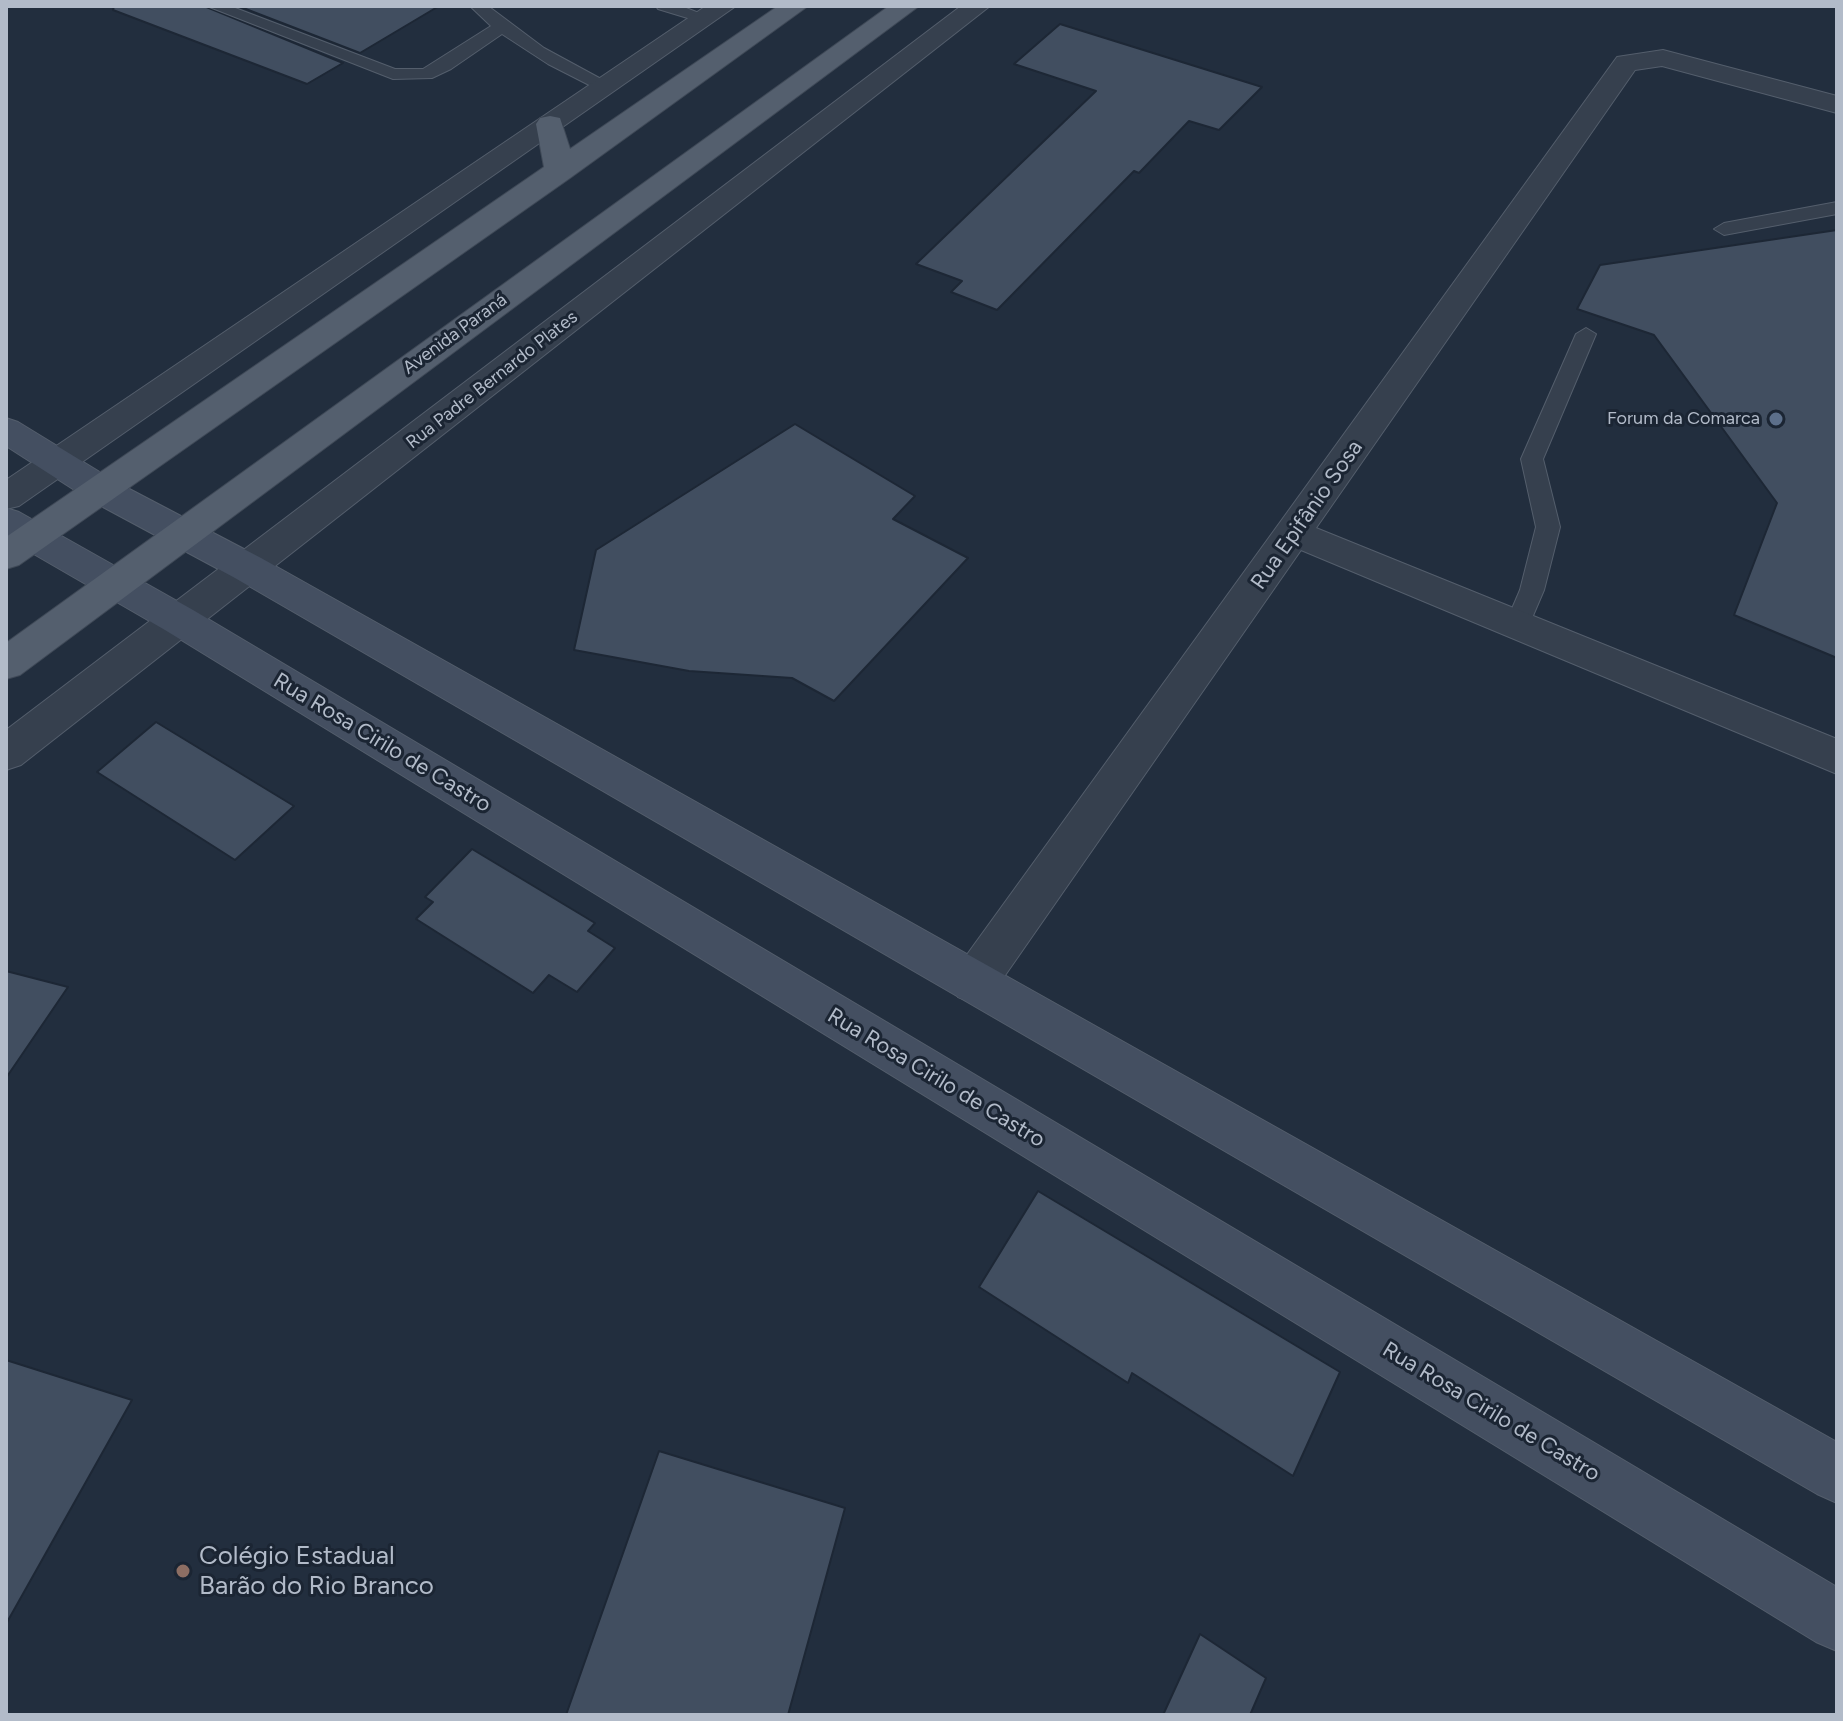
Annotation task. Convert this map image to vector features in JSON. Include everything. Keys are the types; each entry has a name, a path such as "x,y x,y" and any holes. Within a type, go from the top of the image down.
{"main road":[{"path":"15,538 103,491 795,6"},
{"name":"Avenida Paraná","path":"6,664 906,6"},
{"path":"550,124 560,172"},
{"path":"6,430 103,491 248,568 1837,1474"},
{"name":"Rua Rosa Cirilo de Castro","path":"15,538 113,584 179,620 1837,1621"}],"street":[{"name":"Rua Padre Bernardo Plates","path":"6,753 977,6"},
{"path":"6,497 713,12"},
{"name":"Rua Epifânio Sosa","path":"974,982 1626,63 1645,58 1663,58 1837,105"},
{"path":"1294,533 1837,757"}],"lane":[{"path":"215,6 393,74 426,74 445,65 501,27"},
{"path":"478,6 501,27 545,58 605,86"},
{"path":"664,6 713,12"},
{"path":"1724,229 1837,208"},
{"path":"1517,625 1532,590 1548,527 1532,459 1586,334"}],"building":[{"path":"114,6 204,6 343,63 307,84 113,10"},
{"path":"238,6 439,6 360,53"},
{"path":"1060,24 1262,87 1219,130 1189,121 1139,173 1134,171 997,310 951,292 962,281 916,264 1096,91 1014,64"},
{"name":"Forum da Comarca","path":"1837,230 1837,658 1734,615 1777,503 1654,335 1577,309 1600,265"},
{"path":"795,424 915,496 893,519 968,558 834,701 792,678 689,671 574,650 596,550"},
{"path":"156,722 294,806 235,860 97,772"},
{"path":"472,849 595,923 588,931 615,948 577,992 549,975 533,993 416,919 433,902 425,897"},
{"path":"6,971 68,987 6,1078"},
{"path":"1038,1191 1340,1372 1293,1476 1132,1373 1128,1383 979,1287"},
{"path":"6,1360 132,1400 6,1624"},
{"path":"659,1451 845,1508 788,1715 566,1715"},
{"path":"1200,1634 1266,1678 1250,1715 1163,1715"}],"place":[{"name":"Forum da Comarca","path":"1776,419"},
{"name":"Colégio Estadual Barão do Rio Branco","path":"183,1571"}]}
